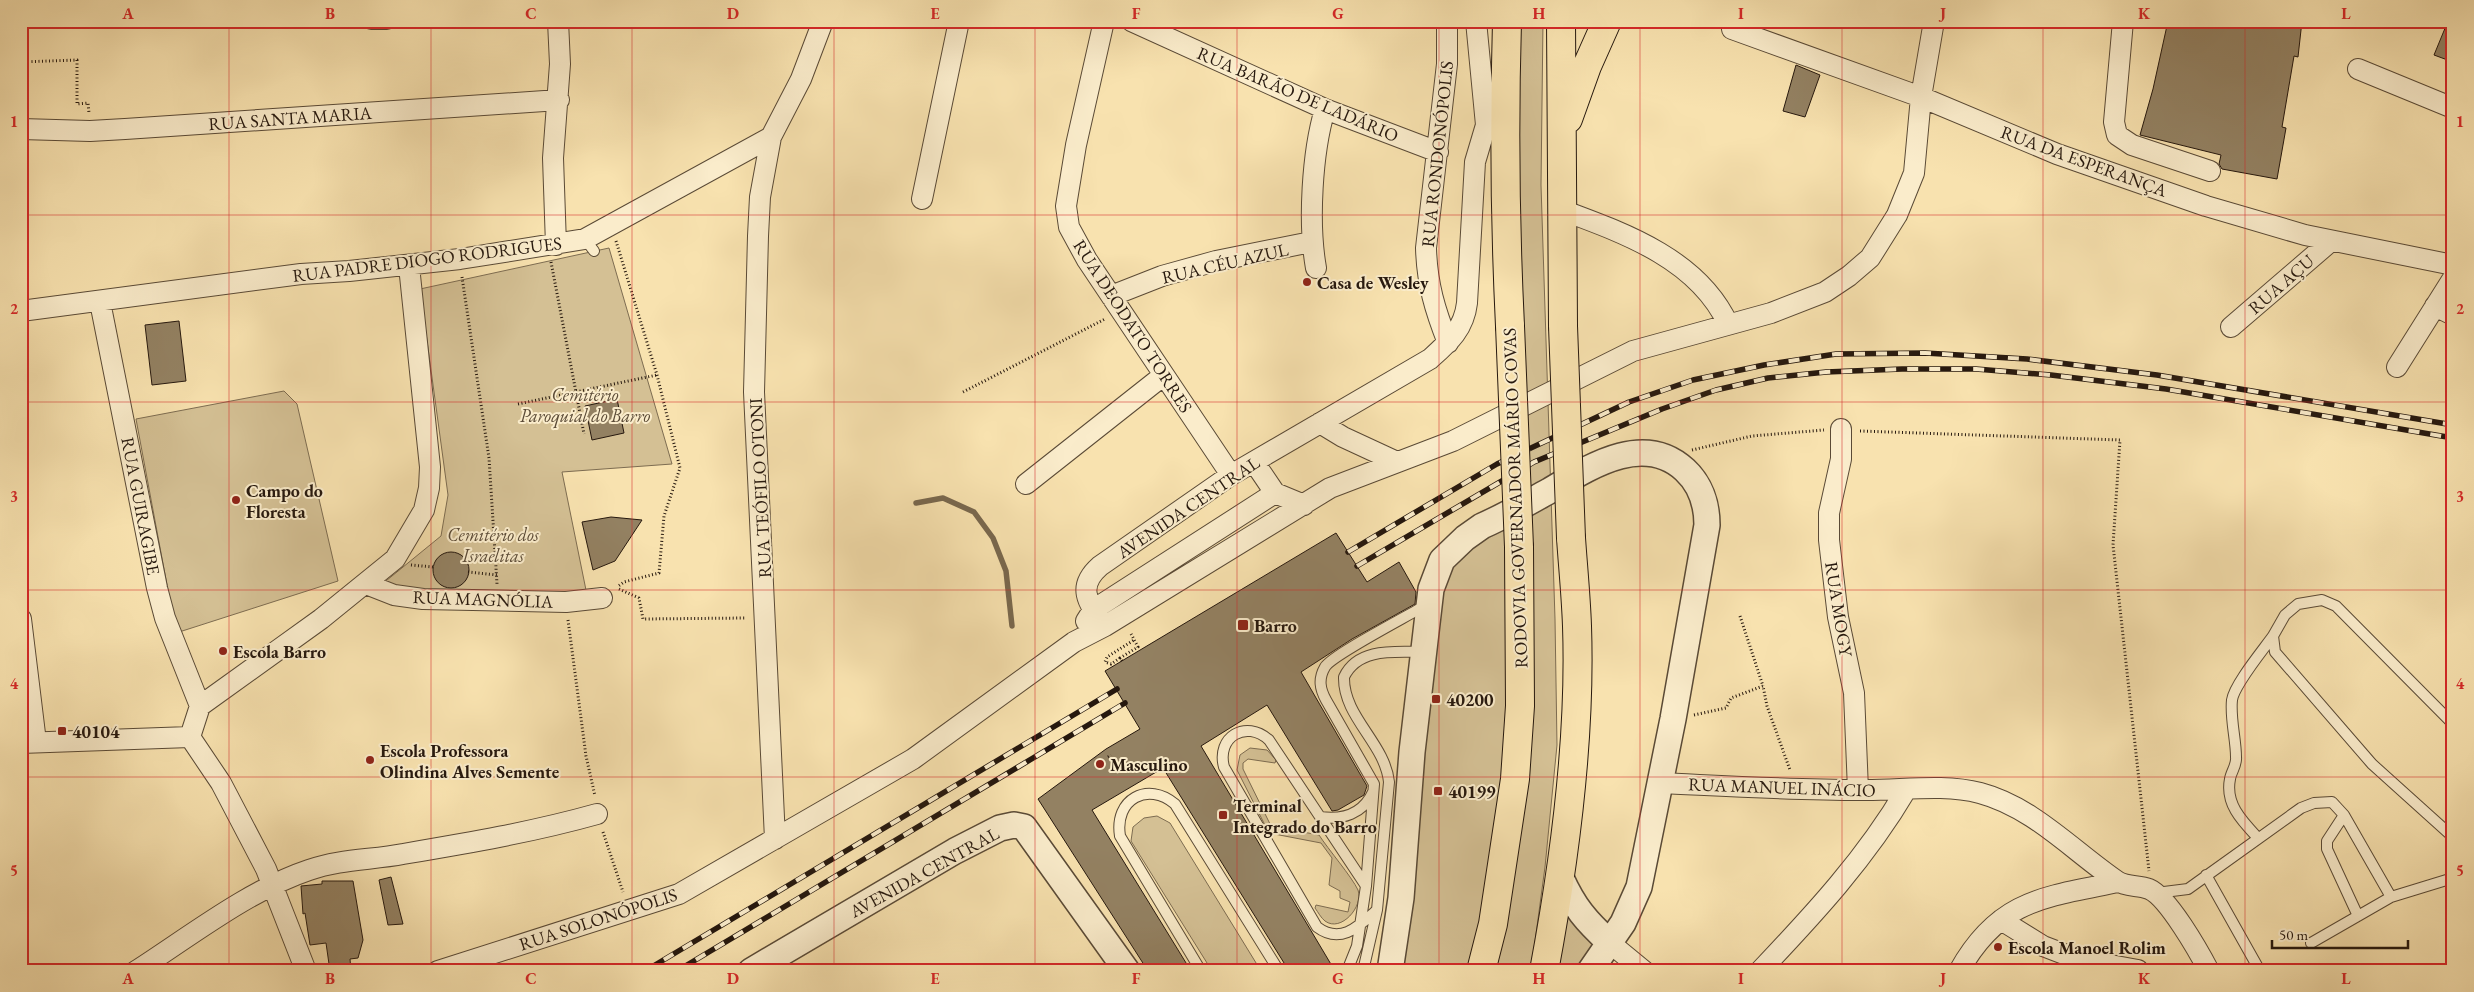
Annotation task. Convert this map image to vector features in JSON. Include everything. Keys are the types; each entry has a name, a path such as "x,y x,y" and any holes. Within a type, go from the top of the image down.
{"highway":[{"name":"RODOVIA GOVERNADOR MÁRIO COVAS","path":"1481,971 1493,924 1515,779 1520,706 1519,547 1507,262 1505,94 1507,21"},
{"path":"1544,971 1561,878 1571,769 1577,658 1563,326 1561,21"},
{"path":"1562,135 1587,66 1607,21"},
{"path":"1486,125 1494,223 1507,262"}],"street":[{"path":"371,21 387,21"},
{"path":"553,252 554,158 559,100 558,21"},
{"path":"771,137 801,79 822,21"},
{"path":"922,199 959,21"},
{"name":"RUA DEODATO TORRES","path":"1104,21 1076,145 1066,206 1066,218 1078,245 1231,475"},
{"name":"RUA BARÃO DE LADÁRIO","path":"1131,21 1174,30 1325,109 1438,152"},
{"name":"RUA RONDONÓPOLIS","path":"1447,21 1447,64 1438,152 1428,222 1427,276 1432,300 1448,343"},
{"path":"1476,21 1486,125"},
{"name":"RUA DA ESPERANÇA","path":"1731,21 1732,29 1921,97 2057,154 2206,206 2331,241 2453,264"},
{"name":"AVENIDA CENTRAL","path":"700,882 913,759 1074,642 1105,626 1330,488 1453,441 1633,351 1771,313 1825,292 1849,276 1870,258 1897,215 1914,173 1921,97 1934,21"},
{"path":"2123,21 2114,122 2117,135 2132,146 2210,171"},
{"path":"2358,69 2453,108"},
{"name":"RUA SANTA MARIA","path":"21,129 90,131 559,100"},
{"path":"1316,268 1311,242 1316,142 1325,109"},
{"name":"AVENIDA CENTRAL","path":"1093,610 1086,590 1091,573 1231,475 1430,358 1448,343 1459,330 1466,315 1475,162 1486,125"},
{"name":"RUA PADRE DIOGO RODRIGUES","path":"21,311 301,274 553,252 590,245 610,224 771,137"},
{"name":"RUA TEÓFILO OTONI","path":"771,137 760,197 754,392 776,839"},
{"path":"1562,210 1652,246 1671,260 1714,299 1728,324"},
{"name":"RUA AÇU","path":"2231,327 2331,241"},
{"name":"RUA CÉU AZUL","path":"1116,303 1162,276 1216,261 1311,242"},
{"path":"190,737 200,706 321,619 396,558 424,510 429,488 430,466 409,266"},
{"path":"2397,367 2444,311 2453,278"},
{"name":"RUA GUIRAGIBE","path":"100,302 157,588 165,618 200,706"},
{"path":"1026,484 1164,375"},
{"path":"1320,423 1343,437 1397,462"},
{"name":"RUA MOGY","path":"1841,429 1841,459 1829,512 1829,540 1838,617 1854,693 1858,790"},
{"path":"1390,971 1401,898 1412,752 1429,604 1433,581 1442,560 1465,538 1482,526 1589,468 1615,457 1637,453 1654,455 1678,464 1690,475 1704,498 1707,525 1673,719 1639,887 1623,924 1590,971"},
{"path":"1254,462 1276,493"},
{"name":"AVENIDA CENTRAL","path":"1074,642 1093,610 1276,493 1304,505"},
{"name":"RUA MAGNÓLIA","path":"366,584 394,596 498,602 566,602 609,593"},
{"path":"1093,610 1105,626"},
{"path":"21,619 29,743 190,737"},
{"path":"190,737 220,783 272,884 306,971"},
{"name":"RUA MANUEL INÁCIO","path":"1659,783 1797,789 1906,790 1939,788 1981,793 2015,808 2049,829 2118,882 2153,891"},
{"name":"RUA MANUEL INÁCIO","path":"1760,971 1841,883 1889,819 1906,790"},
{"path":"136,971 272,884 331,864 401,855 548,828 597,814"},
{"name":"AVENIDA CENTRAL","path":"751,971 955,852 1000,828 1014,826 1024,827 1127,971"},
{"path":"1561,878 1571,900 1585,920 1644,971"},
{"name":"RUA SOLONÓPOLIS","path":"438,971 679,894 700,882"},
{"path":"1959,971 1981,937 2000,920 2021,907 2046,897 2118,882"},
{"path":"2153,891 2188,931 2209,971"},
{"path":"2000,920 2043,946 2077,959 2138,970"}],"lane":[{"path":"2258,838 2238,816 2228,794 2230,778 2237,759 2234,742 2232,699 2248,670 2273,636 2285,615 2298,604 2322,600 2336,606 2453,724"},
{"path":"1347,971 1357,946 1366,886 1374,790 1373,780 1320,689 1320,678 1330,661 1429,604"},
{"path":"2273,636 2275,652 2372,764 2453,837"},
{"path":"1363,971 1377,910 1388,773 1377,750 1348,702 1344,678 1355,663 1370,655 1384,652 1423,652"},
{"path":"1366,886 1269,740 1255,731 1238,732 1226,743 1222,759 1226,773 1317,927 1331,934 1340,935 1352,932 1377,910"},
{"path":"1320,817 1340,818 1350,815 1365,805 1374,790"},
{"path":"1202,971 1120,836 1120,812 1124,805 1138,796 1147,794 1167,797 1175,804 1279,971"},
{"path":"2153,891 2188,889 2301,808 2314,803 2332,802 2344,815 2391,897"},
{"path":"2344,815 2327,842 2327,849 2358,916"},
{"path":"2206,875 2260,971"},
{"path":"2312,943 2391,897 2453,878"}],"path":[{"path":"21,62 77,60 77,104 88,103 90,131"},
{"path":"609,593 624,582 659,573 664,516 680,468 657,376 610,224"},
{"path":"553,252 584,434"},
{"path":"460,259 489,458 498,602"},
{"path":"963,392 1116,303"},
{"path":"518,404 657,376"},
{"path":"1678,464 1695,448 1752,436 1841,429 2120,440 2113,545 2153,891"},
{"path":"468,572 497,575"},
{"path":"609,593 639,598 643,619 766,618"},
{"path":"566,602 586,756 597,814 628,909"},
{"path":"1740,616 1763,686 1767,706 1797,789"},
{"path":"1134,640 1138,647 1121,659 1111,664 1105,662 1107,657 1134,640"},
{"path":"1673,719 1726,708 1732,698 1763,686"}],"green space":[{"path":"1517,21 1543,21 1541,185 1555,619 1557,745 1545,867 1531,971 1489,971 1516,826 1513,196"},
{"path":"609,248 672,464 562,472 587,595 451,598 381,585 441,536 448,495 420,289"},
{"name":"Campo do Floresta","path":"284,391 297,404 338,581 176,633 136,419"},
{"path":"1510,513 1520,650 1474,971 1398,971 1419,727 1445,571"},
{"path":"1250,748 1267,750 1276,760 1275,763 1248,759 1243,763 1243,769 1271,826 1319,835 1358,890 1358,903 1350,916 1344,921 1331,924 1324,920 1315,908 1316,905 1348,912 1350,902 1340,898 1340,891 1329,885 1332,858 1321,843 1269,833 1237,770 1240,755"},
{"path":"1157,816 1170,823 1261,971 1212,971 1131,841 1133,827 1144,818"},
{"path":"1568,904 1603,928 1583,971 1556,971"}],"building":[{"path":"2168,21 2302,21 2298,57 2294,56 2282,127 2286,128 2277,179 2222,169 2219,164 2221,155 2140,135 2153,89"},
{"path":"2448,21 2453,21 2453,62 2434,55"},
{"path":"1796,65 1820,75 1805,117 1783,111"},
{"path":"179,321 186,381 152,385 145,325"},
{"path":"617,399 624,433 592,440 585,406"},
{"path":"611,517 642,520 615,561 593,570 582,522"},
{"path":"1336,533 1367,582 1399,562 1416,592 1415,604 1352,639 1301,672 1367,786 1364,795 1338,810 1332,811 1267,705 1201,746 1335,971 1289,971 1163,768 1092,810 1191,971 1148,971 1038,799 1106,749 1140,729 1105,671"},
{"path":"451,552 463,558 469,570 463,582 451,588 439,582 433,570 439,558"},
{"path":"391,877 403,924 388,925 379,880"},
{"path":"322,881 353,881 363,940 358,958 350,959 351,971 330,971 326,943 310,945 305,913 303,914 301,886 322,884"}],"waterway":[{"path":"916,503 943,498 974,512 993,538 1006,571 1012,626"}],"railway":[{"path":"1348,552 1497,464 1629,402 1693,380 1764,365 1836,354 1925,353 2027,359 2157,375 2453,425"},
{"path":"1357,566 1534,462 1662,409 1716,390 1768,378 1826,372 1902,369 1976,369 2051,375 2166,389 2453,438"},
{"path":"645,971 1117,689"},
{"path":"677,971 1125,703"}],"place":[{"name":"Casa de Wesley","path":"1307,282"},
{"name":"Campo do Floresta","path":"236,500"},
{"name":"Barro","path":"1243,625"},
{"name":"Escola Barro","path":"223,651"},
{"name":"40200","path":"1436,699"},
{"name":"40104","path":"62,731"},
{"name":"Escola Professora Olindina Alves Semente","path":"370,760"},
{"name":"Masculino","path":"1100,764"},
{"name":"40199","path":"1438,791"},
{"name":"Terminal Integrado do Barro","path":"1223,815"},
{"name":"Escola Manoel Rolim","path":"1998,947"}],"park label":[{"name":"Cemitério Paroquial do Barro","path":"585,404"},
{"name":"Cemitério dos Israelitas","path":"493,544"}]}
